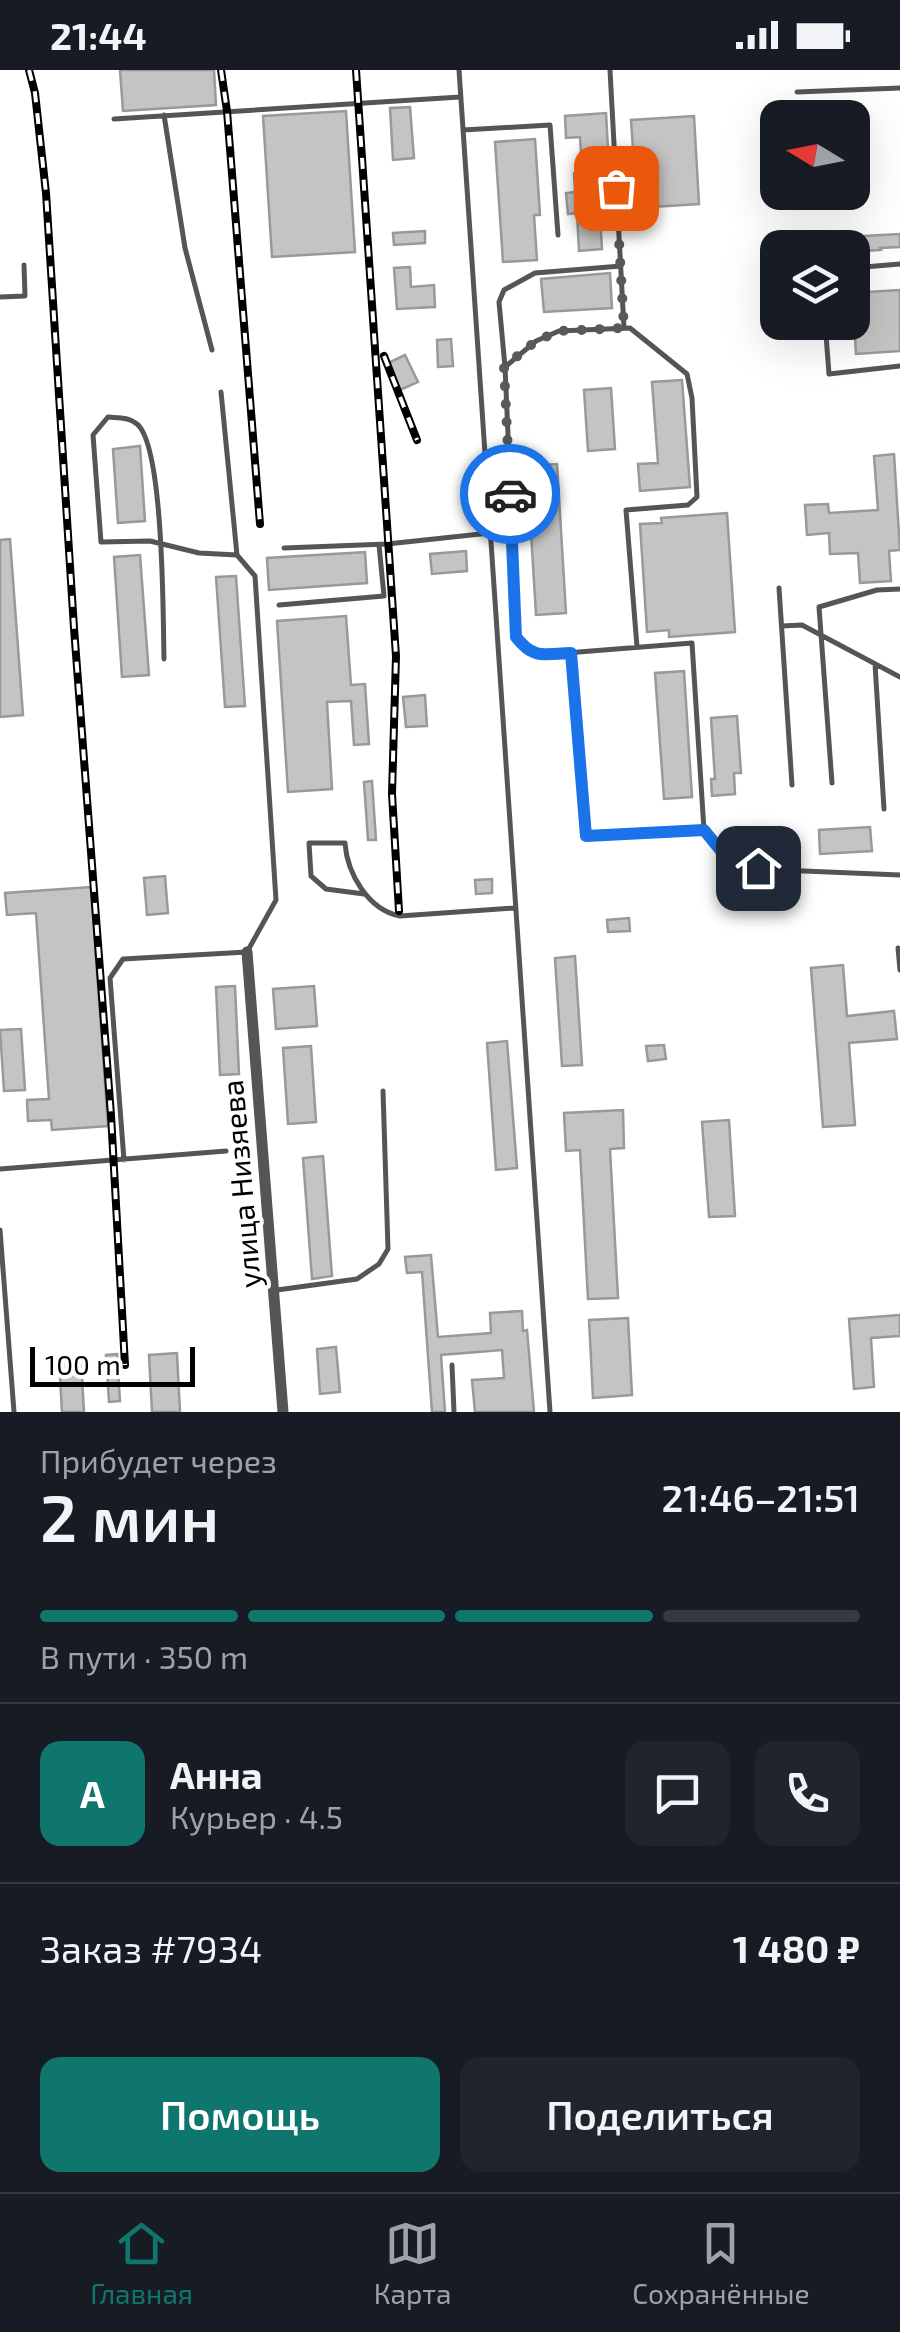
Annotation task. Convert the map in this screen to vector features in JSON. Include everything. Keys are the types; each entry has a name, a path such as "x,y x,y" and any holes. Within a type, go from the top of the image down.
{"street":[{"name":"улица Низяева","path":"247,952 284,1412"}],"lane":[{"path":"459,70 550,1412"},
{"path":"610,70 624,328"},
{"path":"797,92 900,88"},
{"path":"114,119 460,97"},
{"path":"164,115 185,248 212,350"},
{"path":"463,130 550,125 558,235"},
{"path":"870,266 900,264"},
{"path":"0,297 25,296 24,265"},
{"path":"621,266 535,273 504,290 499,302 516,637 526,650 541,654 692,642 704,830 735,868 900,874"},
{"path":"504,367 536,341 560,331 630,328 687,374 692,398 697,497 688,505 626,510 636,647"},
{"path":"827,340 829,374 900,366"},
{"path":"124,1160 110,978 123,959 247,952 276,900 255,576 237,555 221,392"},
{"path":"164,659 161,544 150,446 139,425 126,418 108,418 93,435 101,542 150,541 161,544 199,553 237,555"},
{"path":"284,548 379,545 490,533"},
{"path":"279,605 384,596 379,545"},
{"path":"779,588 792,785"},
{"path":"832,784 820,608 877,590 900,589"},
{"path":"782,626 802,625 900,677"},
{"path":"571,653 586,836 704,830"},
{"path":"875,664 884,809"},
{"path":"364,894 326,889 311,876 308,842 345,842 346,857 364,894 388,914 516,908"},
{"path":"898,948 900,970"},
{"path":"274,1290 357,1279 380,1264 388,1249 382,1091"},
{"path":"0,1169 226,1151"},
{"path":"0,1230 14,1412"},
{"path":"452,1366 454,1412"}],"building":[{"path":"120,70 214,70 216,105 123,111"},
{"path":"410,107 414,158 393,160 390,108"},
{"path":"346,111 355,252 272,257 263,116"},
{"path":"606,113 609,167 597,168 602,249 579,251 577,213 568,214 566,193 575,192 574,173 582,172 580,137 566,138 565,116"},
{"path":"694,116 699,204 637,208 631,120"},
{"path":"535,139 540,215 534,215 537,260 503,262 495,142"},
{"path":"425,231 425,243 394,245 393,233"},
{"path":"900,234 900,247 870,251 870,236"},
{"path":"410,267 411,287 434,285 435,307 397,309 394,268"},
{"path":"610,273 612,308 544,312 541,279"},
{"path":"900,290 900,351 856,354 855,340 870,340 870,292"},
{"path":"451,339 453,366 438,367 437,340"},
{"path":"405,355 418,382 400,390 388,363"},
{"path":"682,380 690,487 640,491 638,464 658,463 652,382"},
{"path":"611,388 615,449 588,451 584,390"},
{"path":"140,446 145,521 118,523 113,449"},
{"path":"894,454 900,550 889,551 891,581 860,583 858,553 830,554 829,533 807,535 805,505 828,504 829,513 878,510 874,456"},
{"path":"557,464 566,613 536,615 527,466"},
{"path":"727,513 735,632 669,637 669,630 647,632 640,524 662,523 661,518"},
{"path":"10,539 23,715 0,717 0,540"},
{"path":"466,551 467,571 432,574 430,554"},
{"path":"365,552 367,583 269,590 267,558"},
{"path":"140,555 149,675 122,677 114,557"},
{"path":"236,576 245,706 225,707 216,577"},
{"path":"346,616 351,685 365,684 369,744 354,745 351,701 327,702 332,789 288,792 277,621"},
{"path":"684,671 692,797 664,799 655,673"},
{"path":"425,695 427,726 406,727 403,697"},
{"path":"737,716 741,773 734,773 735,794 712,796 711,779 715,779 711,718"},
{"path":"372,781 376,840 368,840 364,782"},
{"path":"870,827 872,851 820,854 819,830"},
{"path":"165,876 168,913 147,915 144,878"},
{"path":"492,879 492,893 476,894 475,880"},
{"path":"91,887 108,1126 52,1130 51,1120 28,1121 27,1100 49,1099 36,913 7,915 5,893"},
{"path":"629,918 630,931 608,932 607,920"},
{"path":"575,956 582,1065 562,1066 555,958"},
{"path":"843,965 847,1016 894,1011 897,1039 849,1043 855,1125 823,1127 811,968"},
{"path":"235,986 239,1074 220,1075 216,987"},
{"path":"314,986 317,1026 276,1029 273,989"},
{"path":"21,1029 25,1090 4,1091 0,1030"},
{"path":"507,1041 517,1168 496,1170 487,1043"},
{"path":"664,1045 666,1059 648,1061 646,1046"},
{"path":"311,1046 316,1122 288,1124 283,1048"},
{"path":"623,1110 624,1148 610,1149 618,1298 588,1299 580,1150 566,1151 564,1113"},
{"path":"729,1120 735,1216 709,1217 702,1122"},
{"path":"323,1156 332,1276 312,1279 303,1158"},
{"path":"431,1255 438,1337 491,1333 490,1313 522,1311 534,1412 475,1412 472,1380 504,1378 502,1350 441,1355 445,1412 432,1412 422,1272 407,1273 405,1257"},
{"path":"900,1315 900,1336 871,1338 874,1387 854,1389 849,1319"},
{"path":"628,1318 632,1395 593,1398 589,1320"},
{"path":"336,1347 340,1392 320,1394 317,1349"},
{"path":"177,1353 180,1412 152,1412 149,1355"},
{"path":"117,1354 120,1401 109,1402 106,1355"},
{"path":"81,1359 84,1412 62,1412 59,1360"}],"railway":[{"path":"29,70 46,193 125,1365"},
{"path":"221,70 260,524"},
{"path":"356,70 396,656 392,794 399,911"},
{"path":"384,356 417,440"}],"way so far":[{"path":"510,494 504,367 536,341 560,331 624,328 616,188"}],"route":[{"path":"510,494 516,637 526,650 571,653 586,836 704,830 735,868 758,868"}]}
